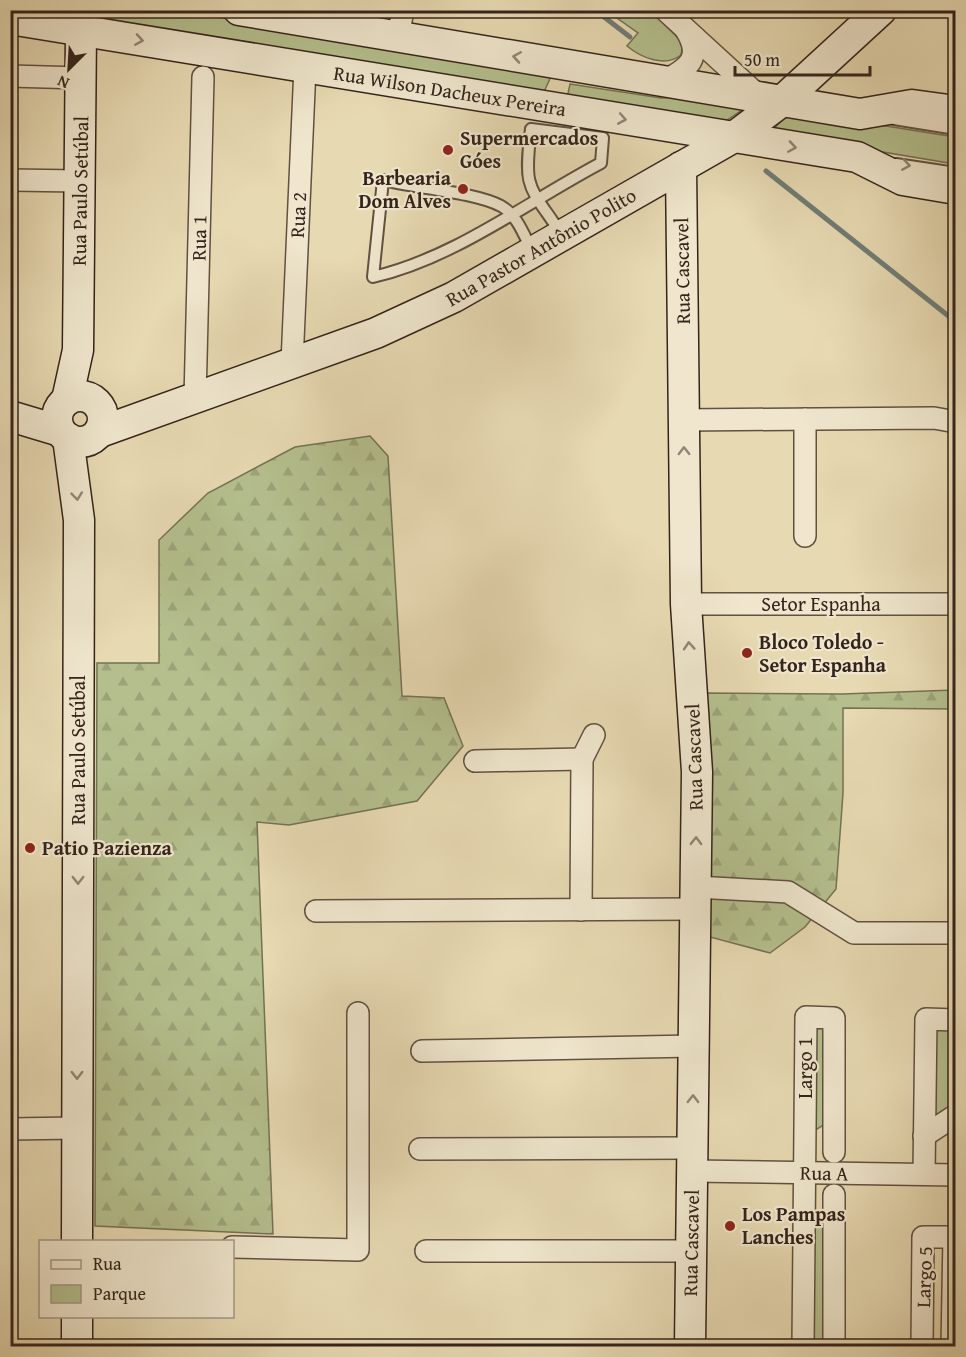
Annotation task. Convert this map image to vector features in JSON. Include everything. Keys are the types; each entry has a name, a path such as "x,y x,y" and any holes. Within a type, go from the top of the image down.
{"main road":[{"path":"239,10 400,24 579,67 850,112 912,105 956,111"},
{"name":"Rua Pastor Antônio Polito","path":"74,413 81,442 95,437 100,432 159,409 195,399 428,310 734,137 772,99 825,62 881,10"},
{"name":"Rua Wilson Dacheux Pereira","path":"10,19 857,157 903,180 956,189"},
{"name":"Rua Paulo Setúbal","path":"77,1240 79,520 74,413 78,350 81,31"},
{"path":"825,62 826,88 850,112"},
{"path":"572,111 560,104 555,84 564,71 579,67"},
{"name":"Rua Cascavel","path":"655,125 669,149 673,172 684,420 686,604 697,772 690,1347"},
{"name":"Rua Pastor Antônio Polito","path":"10,414 74,413 114,407 159,409"},
{"path":"77,1318 77,1347"}],"street":[{"path":"665,10 686,30 772,99"},
{"path":"664,81 681,72 693,60 694,44 686,30"},
{"name":"Rua 2","path":"292,363 305,67"},
{"path":"10,76 81,78"},
{"name":"Rua 1","path":"195,399 202,77"},
{"path":"10,180 80,181"},
{"path":"684,420 934,418 956,422"},
{"path":"805,419 805,536"},
{"name":"Setor Espanha","path":"686,604 956,604"},
{"path":"580,910 582,759 594,735"},
{"path":"475,761 582,759"},
{"path":"316,911 580,910 695,898 788,892 854,933 956,933"},
{"path":"234,1247 358,1250 358,1013"},
{"name":"Largo 1","path":"803,1347 806,1017 834,1018 834,1152"},
{"path":"924,1174 926,1019 956,1020"},
{"path":"422,1051 694,1046"},
{"path":"924,1136 956,1115"},
{"path":"805,1144 834,1124"},
{"path":"10,1129 77,1128"},
{"name":"Rua A","path":"420,1149 692,1160 804,1173 956,1175"},
{"path":"834,1195 834,1347"},
{"path":"804,1203 834,1225"},
{"name":"Largo 5","path":"922,1347 923,1237 954,1237 952,1347"},
{"path":"426,1251 691,1251"}],"lane":[{"path":"850,112 956,129"},
{"path":"533,252 511,214 500,206 462,195 383,180 373,277 405,270 511,214 536,200 601,164 603,138 531,129 526,168 529,187 536,200 562,235"},
{"path":"857,157 956,173"}],"green space":[{"path":"21,11 179,11 553,72 544,92"},
{"path":"607,11 651,11 683,43 681,55 668,61 660,61 639,54 627,46 638,33"},
{"path":"570,84 661,98 702,96 751,104 721,124 567,98"},
{"path":"792,111 955,137 955,164 769,133"},
{"path":"370,436 388,456 402,696 444,698 463,746 417,801 289,825 257,822 273,1234 95,1226 97,663 159,663 159,540 208,493 295,447"},
{"path":"955,690 955,709 843,708 843,793 836,889 805,927 770,953 710,937 707,693 842,694"},
{"path":"932,1026 950,1026 950,1110 930,1123"},
{"path":"813,1028 825,1028 826,1123 814,1131"},
{"path":"810,1217 828,1232 827,1343 809,1343"}],"waterway":[{"path":"595,10 630,37"},
{"path":"766,171 956,322"}],"place":[{"name":"Supermercados Góes","path":"448,150"},
{"name":"Barbearia Dom Alves","path":"463,189"},
{"name":"Bloco Toledo - Setor Espanha","path":"747,653"},
{"name":"Patio Pazienza","path":"30,848"},
{"name":"Los Pampas Lanches","path":"730,1226"}]}
